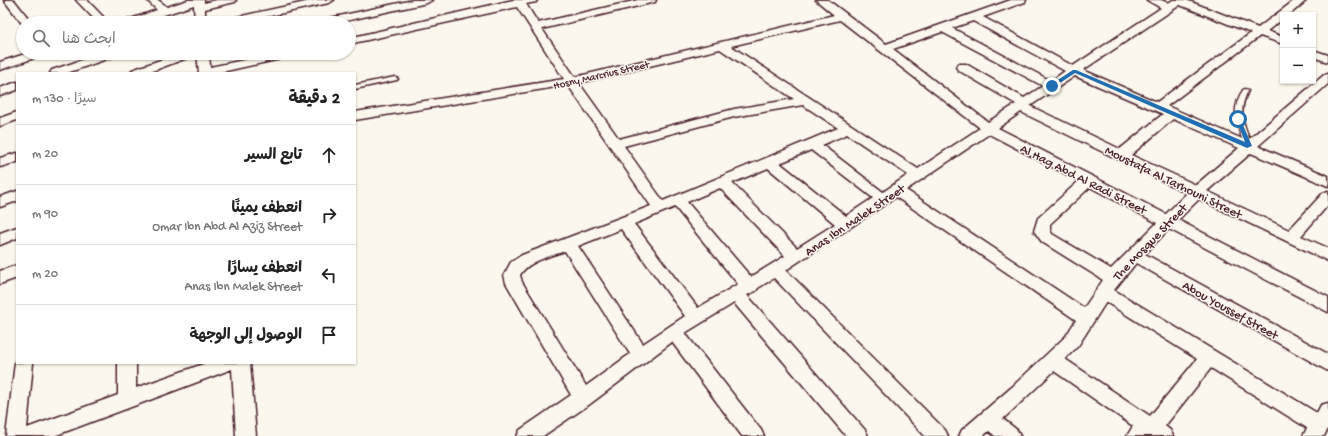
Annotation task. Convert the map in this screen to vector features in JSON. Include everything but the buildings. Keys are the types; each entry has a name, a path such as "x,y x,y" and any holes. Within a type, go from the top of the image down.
{"street":[{"path":"9,0 22,16"},
{"path":"81,0 97,16"},
{"path":"152,0 165,11"},
{"path":"150,16 198,2 231,0"},
{"path":"255,16 329,0"},
{"path":"356,36 377,23 427,0"},
{"path":"534,27 651,0"},
{"name":"Al Hag Abd Al Radi Street","path":"821,0 886,48 988,128 1328,305"},
{"path":"886,48 1021,0"},
{"path":"1152,0 1176,3 1280,40"},
{"path":"1158,107 1302,0"},
{"path":"356,23 377,23 523,1 534,27 617,144 660,208"},
{"path":"198,2 199,16"},
{"name":"Anas Ibn Malek Street","path":"527,436 583,398 674,331 743,291 796,257 1176,3"},
{"name":"Hosny Marcrius Street","path":"356,116 573,81 844,16"},
{"path":"974,17 1074,71 1328,181"},
{"path":"943,28 1052,86"},
{"path":"723,46 918,176"},
{"path":"1316,54 1328,59"},
{"path":"0,66 18,60"},
{"path":"59,72 94,60"},
{"path":"139,72 172,60"},
{"path":"204,60 205,72"},
{"path":"209,72 263,60"},
{"name":"Moustafa Al Tarhouni Street","path":"962,68 1023,105 1122,156 1328,255"},
{"name":"The Mosque Street","path":"969,436 1072,341 1108,285 1134,255 1167,221 1197,192 1328,78"},
{"path":"0,92 16,86"},
{"path":"617,144 730,113 764,106 805,101"},
{"path":"1122,156 1172,113"},
{"path":"0,122 16,116"},
{"path":"583,398 514,283 512,275 516,266 528,259 660,208 848,129"},
{"path":"812,144 883,199"},
{"path":"0,163 16,157"},
{"path":"770,162 846,224"},
{"path":"1089,180 1043,222 1042,231 1047,238 1108,285 1209,356 1320,424"},
{"path":"722,182 796,257"},
{"path":"896,190 1087,319"},
{"path":"0,202 16,196"},
{"path":"1291,238 1328,196"},
{"path":"678,200 743,291 858,436"},
{"path":"624,222 696,318"},
{"path":"0,239 16,232"},
{"path":"568,243 641,356"},
{"name":"Abou Youssef Street","path":"1134,255 1328,363"},
{"path":"776,270 938,436"},
{"path":"0,278 16,271"},
{"path":"674,331 754,436"},
{"path":"1052,360 1149,431 1209,356"},
{"path":"16,436 24,364"},
{"path":"126,364 127,400"},
{"path":"30,436 223,364"},
{"path":"241,364 246,436"},
{"path":"989,419 1010,436"}],"lane":[{"path":"356,87 394,79"},
{"path":"1245,91 1240,97 1237,112 1240,126 1249,146"}],"route":[{"path":"1052,86 1074,71 1249,146 1238,119"}]}
